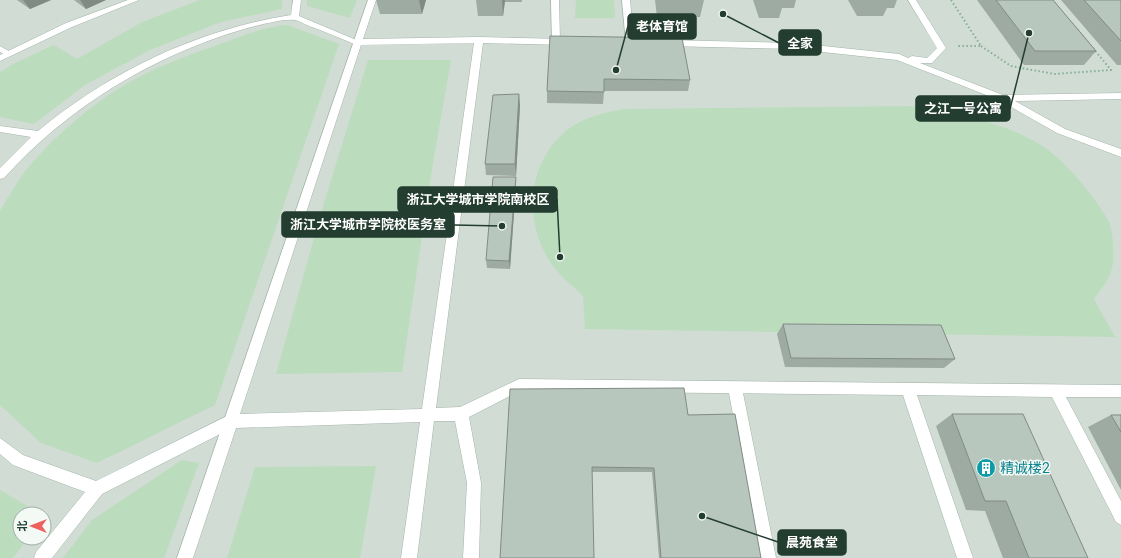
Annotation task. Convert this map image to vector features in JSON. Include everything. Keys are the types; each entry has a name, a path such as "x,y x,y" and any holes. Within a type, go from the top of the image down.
{"street":[{"path":"2,53 69,25 135,0"},
{"path":"295,17 296,0"},
{"path":"185,558 372,0"},
{"path":"555,0 556,42"},
{"path":"626,0 630,43"},
{"path":"661,43 795,46 929,60 942,48 912,0"},
{"path":"0,175 11,161 39,135 117,80 204,40 273,19 295,17 357,42 479,40 578,42"},
{"path":"409,558 479,40"},
{"path":"899,57 1002,98 1061,131 1121,153"},
{"path":"1002,98 1121,96"},
{"path":"0,128 39,135"},
{"path":"42,558 97,489 231,421 461,414 519,385 735,388 1055,389 1121,391"},
{"path":"735,388 768,558"},
{"path":"908,389 965,558"},
{"path":"1055,389 1121,518"},
{"path":"461,414 474,483 471,558"},
{"path":"0,445 18,460 97,489"}],"path":[{"path":"951,0 981,46 1011,66 1054,74 1111,70 1071,21"},
{"path":"942,48 981,46"}],"shaded area":[{"path":"0,0 1121,0 1121,558 0,558"}],"green space":[{"path":"200,0 282,0 282,9 221,22 150,50 85,85 34,124 0,117 0,72 17,62 54,45 77,59 142,22"},
{"path":"307,0 357,0 350,18 307,6"},
{"path":"576,0 614,0 615,18 575,18"},
{"path":"287,25 339,44 215,405 97,463 41,443 0,405 0,211 26,170 48,146 73,122 114,91 149,72 183,58 251,33"},
{"path":"368,60 451,60 432,169 402,372 276,374 321,213"},
{"path":"922,106 995,124 1023,135 1046,148 1067,167 1087,189 1109,222 1112,232 1113,264 1111,272 1094,299 1115,337 585,329 583,296 552,265 543,249 536,231 533,213 533,194 543,160 553,144 567,130 594,116 624,109"},
{"path":"182,460 199,463 164,558 63,558 92,520"},
{"path":"376,466 360,558 227,558 255,467"},
{"path":"0,490 27,506 12,506 12,546 22,546 13,558 0,558"}],"building":[{"path":"996,0 1053,0 1096,51 1035,51"},
{"path":"1084,0 1121,0 1121,41"},
{"path":"550,36 682,38 690,80 604,79 604,92 547,91"},
{"path":"519,94 515,164 485,164 493,95"},
{"path":"493,177 516,177 509,261 486,260"},
{"path":"783,324 941,325 955,359 791,358"},
{"path":"684,388 688,415 735,414 761,558 661,558 654,468 592,467 594,558 500,558 510,389"},
{"path":"952,414 1023,414 1088,558 1029,558 1006,501 985,501"},
{"path":"1111,415 1121,415 1121,432"}],"place":[{"name":"全家","path":"723,14"},
{"name":"之江一号公寓","path":"1029,33"},
{"name":"老体育馆","path":"616,70"},
{"name":"浙江大学城市学院校医务室","path":"502,226"},
{"name":"浙江大学城市学院南校区","path":"560,257"},
{"name":"精诚楼2","path":"986,468"},
{"name":"晨苑食堂","path":"702,516"}]}
